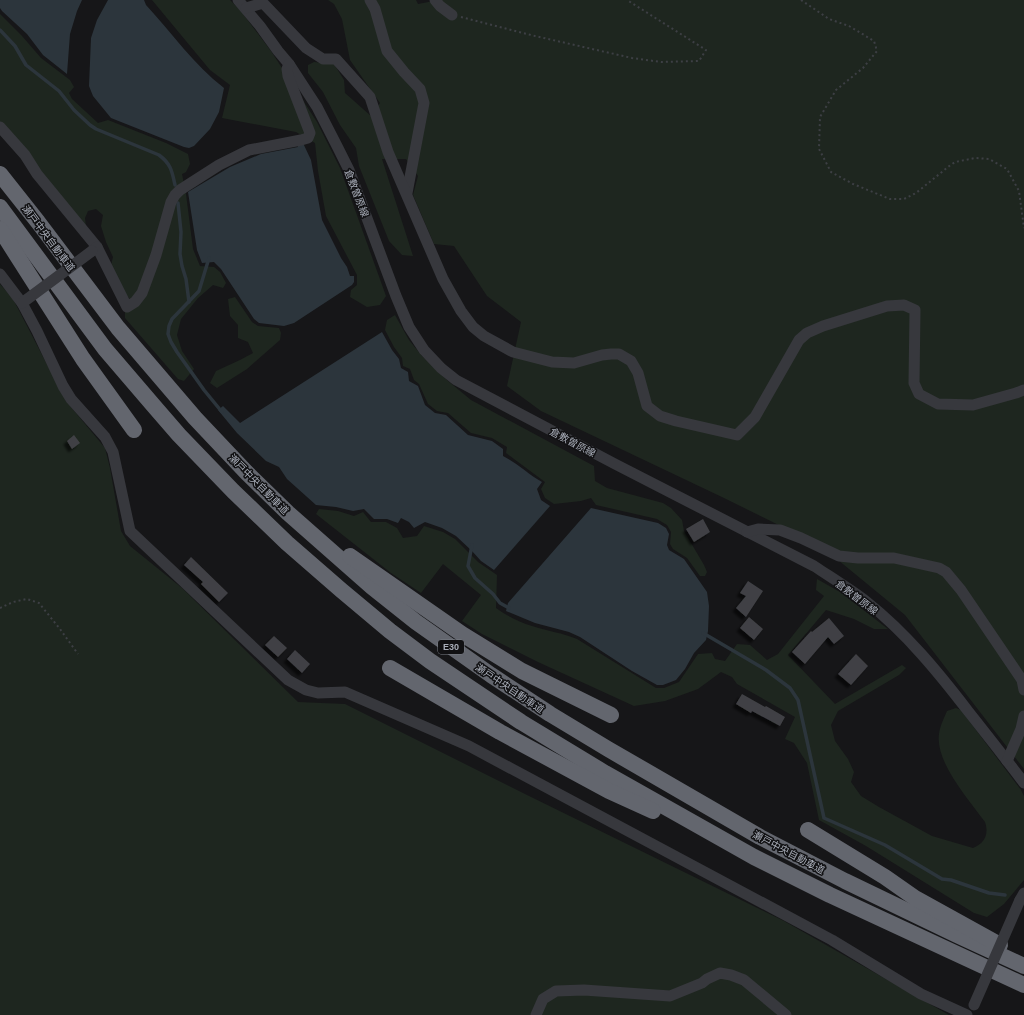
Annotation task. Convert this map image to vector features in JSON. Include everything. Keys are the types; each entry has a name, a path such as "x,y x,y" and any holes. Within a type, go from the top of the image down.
{"highway":[{"name":"瀬戸中央自動車道","path":"0,174 118,328 166,386 246,472 288,513 372,587 416,622 491,676 550,714 608,750 760,837 845,881 1024,966"},
{"name":"瀬戸中央自動車道","path":"0,207 105,348 157,410 233,491 288,543 390,631 430,661 521,722 605,773 754,857 830,895 1024,985"},
{"path":"0,230 83,359 134,430"},
{"path":"288,513 462,634 522,672 611,715"},
{"path":"390,668 500,732 610,791 754,857"},
{"path":"808,830 886,877 915,898 1009,950 1024,961"}],"street":[{"path":"370,0 375,9 387,51 420,89 424,102 407,193"},
{"path":"435,0 452,15"},
{"path":"242,4 263,2 306,48 322,59 336,59 370,97 388,152 443,279 461,311 473,327 484,336 513,352 552,362 574,363 602,355 619,354 632,361 638,373 647,406 660,416 737,435 755,417 799,340 808,333 823,326 887,306 904,305 915,310 914,383 919,394 938,404 973,405 1024,390"},
{"name":"倉敷曽原線","path":"242,4 289,64 317,107 348,170 409,327 424,350 441,368 463,384 814,566 867,602 918,650 943,678 1024,783"},
{"path":"0,127 25,155 37,174 95,249 127,307 135,302 142,293 156,255 171,202 180,190 218,165 249,150 308,138 310,132 288,76 287,69 289,64"},
{"path":"22,303 95,249"},
{"path":"0,274 22,303 63,386 71,399 105,437 113,452 130,531 288,680 306,690 318,693 345,692 469,746 832,940 921,994 968,1015 974,1005 1022,897"},
{"path":"747,532 758,529 780,530 839,556 858,558 894,558 939,568 946,572 961,590 1022,680 1024,690"},
{"path":"1007,762 1021,730 1024,716"},
{"path":"536,1015 543,999 556,991 584,990 670,996 702,983 720,973 744,980 786,1015"}],"path":[{"path":"452,15 632,58 660,62 698,61 706,50 627,0"},
{"path":"801,0 829,19 849,26 874,41 877,51 863,68 836,90 820,117 819,149 831,172 853,184 890,199 904,199 916,193 956,162 975,158 989,159 1006,169 1019,191 1024,228"},
{"path":"0,608 13,602 27,599 39,603 78,654"}],"shaded area":[{"path":"0,0 82,0 70,34 67,74 43,55 27,34 2,11 0,8"},
{"path":"108,0 144,0 146,5 193,59 224,88 219,112 210,129 194,146 189,148 184,147 111,118 93,96 89,86 91,38 97,20"},
{"path":"152,0 230,0 240,10 271,51 317,122 340,168 386,296 380,305 367,307 350,297 351,290 357,285 357,275 326,216 318,171 315,143 296,132 222,118 230,85 210,70"},
{"path":"328,0 416,0 418,4 439,0 1024,0 1024,769 905,615 821,546 541,411 507,386 521,322 487,296 454,246 434,244 413,195 418,176 406,159 382,159 413,256 402,255 389,241 359,166 356,148 340,125 323,92 308,73 308,65 314,62 334,64 344,80 345,93 371,116 380,103 350,60 342,19 334,4"},
{"path":"0,14 41,58 70,80 74,87 69,93 72,99 98,123 108,120 166,143 188,154 190,164 186,172 182,174 193,249 200,266 214,267 220,272 226,283 223,288 213,285 198,298 181,319 177,335 182,351 194,369 184,381 178,379 125,318 125,312 135,304 126,295 111,265 113,257 101,226 103,215 96,209 88,211 85,218 86,226 0,123"},
{"path":"303,143 311,160 322,220 347,267 350,276 354,276 354,282 352,285 294,323 284,326 259,323 254,319 221,269 214,262 202,263 197,250 188,192 230,167 261,154 298,147 297,144"},
{"path":"0,284 13,299 66,401 105,448 121,531 130,546 182,588 298,702 345,704 784,921 949,1015 0,1015"},
{"path":"235,297 252,322 258,326 279,328 281,333 280,340 247,369 217,388 210,383 216,371 253,353 248,342 238,338 238,325 230,316 228,299"},
{"path":"395,315 409,340 422,356 448,381 471,400 594,466 595,481 607,488 663,503 671,508 682,520 684,531 707,572 705,576 700,576 687,558 673,549 670,544 671,532 667,525 657,519 596,505 591,498 581,501 554,504 545,498 541,489 545,482 506,453 507,447 492,438 471,433 448,413 437,411 428,404 419,384 414,380 410,369 403,366 402,358 385,330 387,320"},
{"path":"382,332 399,359 401,368 408,372 409,381 418,386 425,405 435,413 446,415 468,435 492,441 503,449 503,456 542,482 537,489 541,500 550,506 494,570 481,561 456,536 442,528 425,522 414,528 409,522 401,518 398,523 387,519 374,519 364,509 353,511 336,507 316,505 287,479 279,467 266,461 237,433 218,410 223,406 240,423"},
{"path":"591,508 658,523 666,528 669,534 667,545 669,550 684,559 707,592 709,606 708,631 706,640 694,653 685,669 676,680 663,685 657,685 632,671 580,637 569,632 535,623 506,611 508,603"},
{"path":"319,509 338,511 354,516 363,512 371,522 386,522 397,528 403,538 417,536 424,526 443,532 455,539 478,562 497,575 496,608 522,623 577,639 656,688 664,688 679,682 698,654 712,653 715,659 725,661 737,644 750,645 767,660 778,654 824,596 816,590 817,579 840,592 888,629 874,629 854,619 826,610 788,655 835,704 902,665 906,668 899,675 838,711 831,725 835,741 848,759 854,772 851,782 861,796 932,836 973,848 977,846 985,838 985,822 954,780 942,756 939,745 939,734 947,711 956,708 961,710 1024,796 1024,880 1004,904 987,917 974,913 866,846 819,820 807,763 794,743 785,739 795,717 737,684 732,677 721,672 698,689 665,701 634,706 538,662 482,634 462,621 481,595 443,564 421,593 391,573 316,514"}],"building":[{"path":"74,435 80,443 72,449 67,441"},
{"path":"703,519 710,532 694,542 686,529"},
{"path":"191,557 228,593 219,602 201,584 203,582 184,565"},
{"path":"748,581 763,591 746,617 736,608 746,596 740,593"},
{"path":"749,617 763,629 754,640 740,628"},
{"path":"829,618 844,636 834,644 828,637 805,664 792,652 811,631 812,632"},
{"path":"274,636 287,648 278,657 265,645"},
{"path":"295,650 310,664 302,673 287,659"},
{"path":"856,654 868,666 851,685 838,674"},
{"path":"742,694 785,717 780,726 752,711 751,713 736,704"}],"waterway":[{"path":"0,30 15,46 26,65 59,91 74,110 90,125 163,158 170,168 175,185"},
{"path":"178,203 181,232 180,254 186,279 189,302"},
{"path":"209,258 199,291 172,319 168,334 177,352 222,412"},
{"path":"472,545 468,566 475,578 493,594 500,603 509,608"},
{"path":"703,633 766,670 790,688 798,700 824,818 885,845 942,879 951,880 989,893 1005,895"}]}
